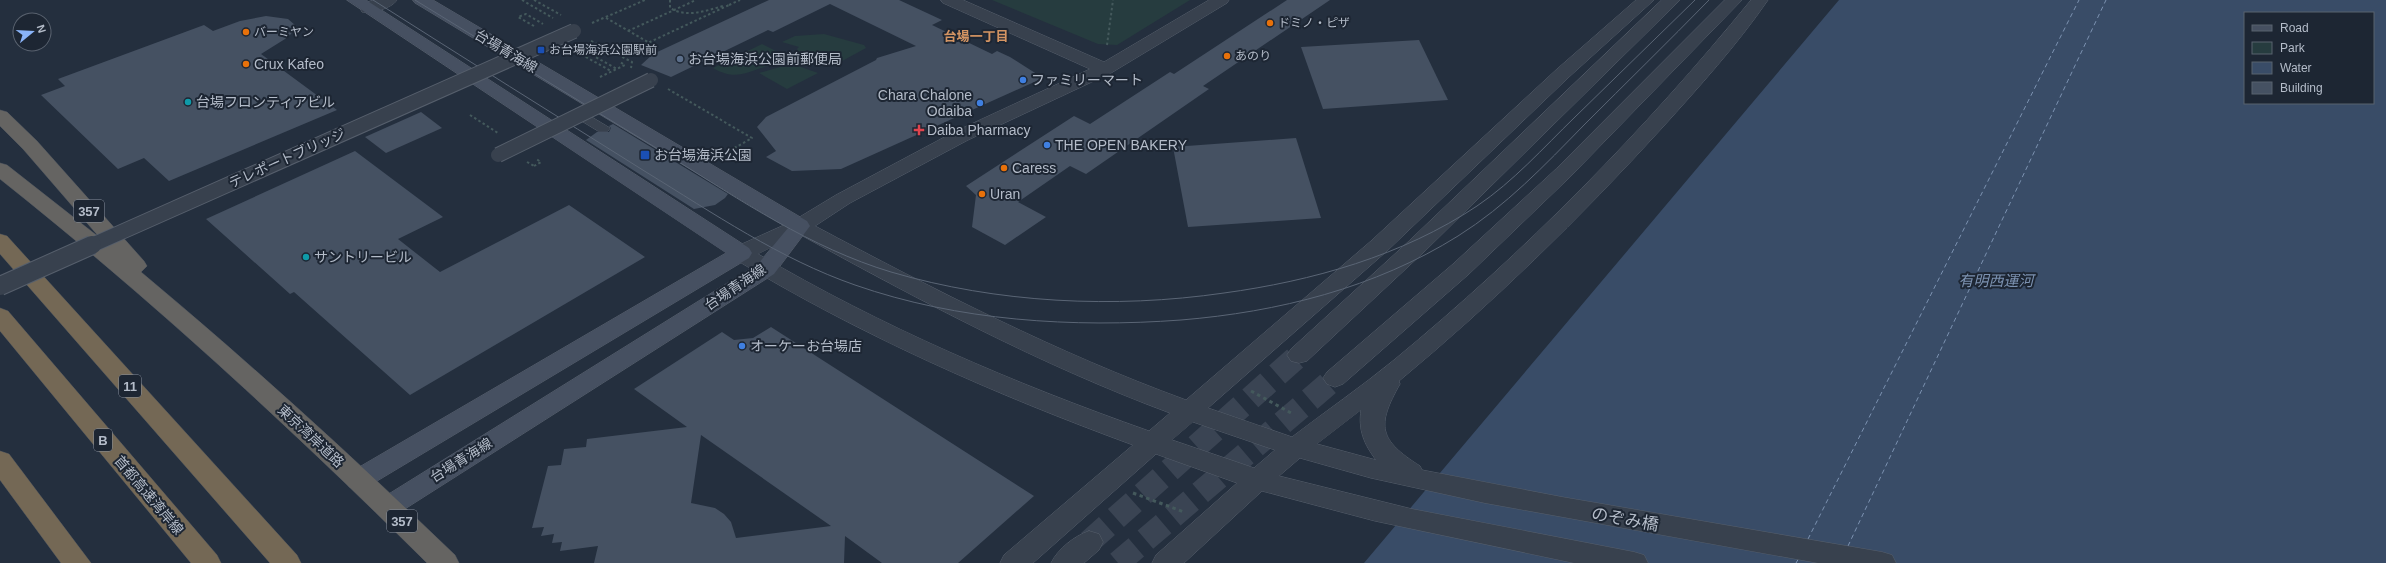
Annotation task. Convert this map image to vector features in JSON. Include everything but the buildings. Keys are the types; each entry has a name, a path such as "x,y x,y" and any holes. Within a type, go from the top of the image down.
{"highway":[{"name":"東京湾岸道路","path":"0,116 30,145 175,311"},
{"name":"東京湾岸道路","path":"0,169 175,311 388,507 445,563"},
{"name":"11","path":"0,240 287,563"},
{"name":"首都高速湾岸線","path":"0,316 207,563"},
{"path":"0,461 77,563"}],"main road":[{"name":"台場青海線","path":"388,507 766,269 800,226 421,0"},
{"name":"台場青海線","path":"358,480 741,253 361,4"}],"street":[{"path":"361,4 389,0"},
{"path":"949,0 1105,69"},
{"path":"741,253 800,226 843,199 961,136 1105,69 1221,0"},
{"path":"1014,563 1107,484 1189,410 1379,246 1563,73 1646,0"},
{"path":"1541,126 1658,0"},
{"path":"1299,355 1417,246 1672,0"},
{"path":"1335,378 1460,269 1563,173 1734,0"},
{"path":"1166,563 1210,521 1257,480 1402,366 1521,258 1590,192 1682,95 1760,0"},
{"name":"テレポートブリッジ","path":"0,286 574,31"},
{"path":"498,155 651,80"},
{"path":"580,114 603,128"},
{"name":"のぞみ橋","path":"800,226 1008,334 1094,372 1189,410 1296,448 1378,462 1423,480 1555,506 1882,563"},
{"path":"741,253 766,269 878,329 969,372 1060,410 1257,480 1337,502 1448,527 1634,563"},
{"path":"1378,462 1376,441 1370,424 1372,408 1377,397 1402,366"},
{"path":"1065,563 1089,542"}],"path":[{"path":"592,23 644,0"},
{"path":"670,0 669,3 673,11"},
{"path":"628,31 696,0"},
{"path":"622,55 740,0"},
{"path":"1106,46 1113,0"},
{"path":"673,11 698,12 729,5"},
{"path":"605,18 649,42"},
{"path":"582,49 617,69"},
{"path":"576,52 612,72"},
{"path":"584,56 590,53"},
{"path":"612,72 625,65 620,62"},
{"path":"600,77 627,66 620,62"},
{"path":"620,62 631,68"},
{"path":"679,95 752,138 729,151"},
{"path":"475,113 470,115 516,146"},
{"path":"1251,391 1291,413"},
{"path":"1107,484 1210,521"}],"green space":[{"path":"992,0 1190,0 1117,45 1098,44"},
{"path":"824,34 864,45 866,48 833,66 822,60 816,60 813,57 814,55 808,51 799,52 797,49 799,47 782,42 795,36"},
{"path":"762,44 792,59 785,63 771,65 736,75 721,72 713,68"},
{"path":"798,66 818,73 787,89 759,73 780,67"}],"water":[{"name":"有明西運河","path":"1839,0 2386,0 2386,563 1364,563"}],"ferry route":[{"path":"1808,539 2079,0"},
{"path":"1848,546 2106,0"},
{"path":"1796,563 1799,558"}],"tunnel":[{"path":"1089,542 1299,355"},
{"path":"1118,563 1335,378"}],"tram line":[{"path":"373,0 722,219 800,262 855,285 934,307 1016,319 1099,323 1181,320 1254,311 1289,304 1359,283 1393,270 1426,254 1476,224 1509,198 1555,155 1709,0"},
{"path":"415,0 750,206 777,222 833,250 861,262 891,272 972,291 1056,300 1098,302 1182,298 1257,288 1290,281 1355,264 1418,239 1448,224 1491,196 1528,164 1695,0"}],"place":[{"name":"ドミノ・ピザ","path":"1270,23"},
{"name":"バーミヤン","path":"246,32"},
{"name":"お台場海浜公園駅前","path":"541,50"},
{"name":"あのり","path":"1227,56"},
{"name":"お台場海浜公園前郵便局","path":"680,59"},
{"name":"Crux Kafeo","path":"246,64"},
{"name":"ファミリーマート","path":"1023,80"},
{"name":"台場フロンティアビル","path":"188,102"},
{"name":"Chara Chalone Odaiba","path":"980,103"},
{"name":"Daiba Pharmacy","path":"919,130"},
{"name":"THE OPEN BAKERY","path":"1047,145"},
{"name":"お台場海浜公園","path":"645,155"},
{"name":"Caress","path":"1004,168"},
{"name":"Uran","path":"982,194"},
{"name":"サントリービル","path":"306,257"},
{"name":"オーケーお台場店","path":"742,346"}],"district":[{"name":"台場一丁目","path":"976,36"}]}
